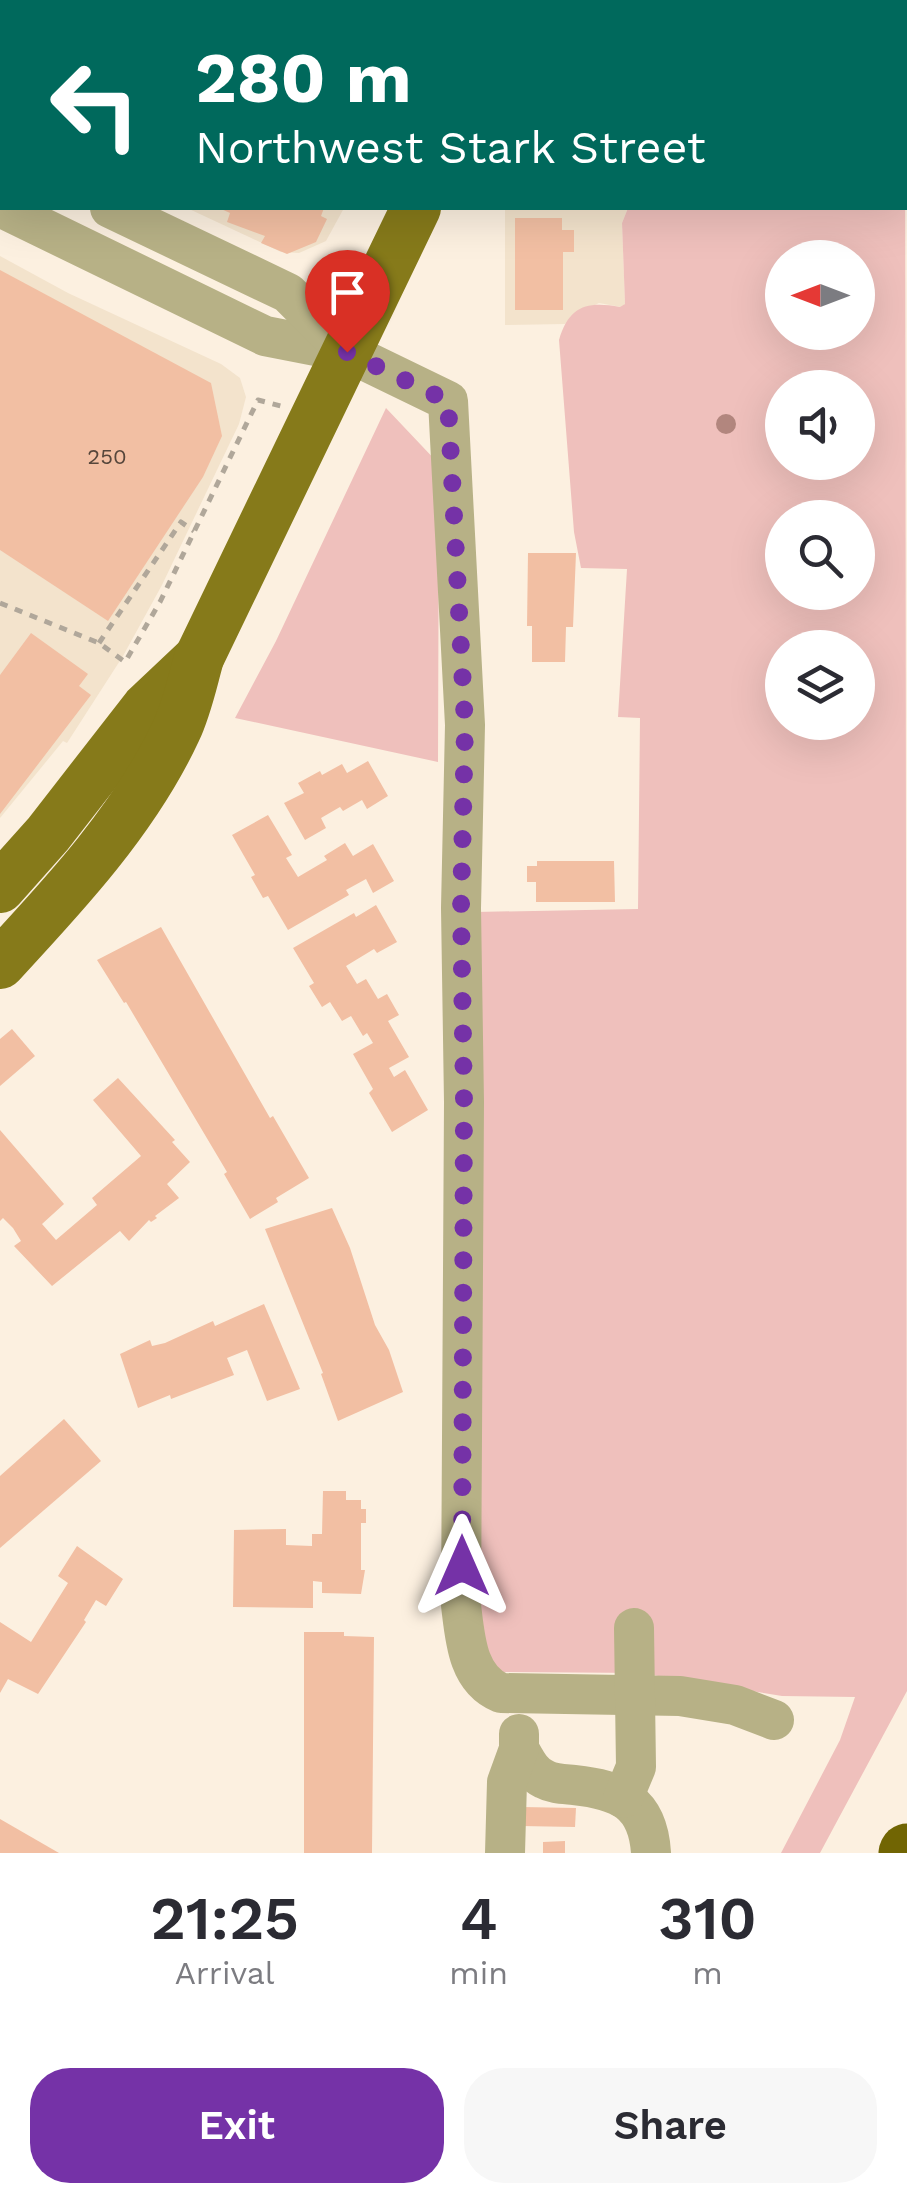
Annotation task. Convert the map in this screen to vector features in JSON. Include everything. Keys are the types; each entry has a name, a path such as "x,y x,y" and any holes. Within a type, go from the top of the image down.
{"main road":[{"path":"0,964 83,872 151,777 176,730 199,658 415,210"},
{"path":"0,888 48,834 146,708 199,658"}],"street":[{"path":"6,210 266,336 347,352 448,401 465,725 461,908 462,1605 470,1658 488,1688 518,1696 680,1696 735,1705 774,1720"},
{"path":"114,210 288,293 347,352"},
{"path":"623,1798 636,1766 634,1628"},
{"path":"504,1853 507,1782 520,1750 518,1696"},
{"path":"520,1750 532,1771 544,1780 610,1790 638,1806 652,1853"}],"path":[{"path":"0,604 99,643 126,662 195,532 258,400"},
{"path":"99,643 181,522 195,532"}],"shaded area":[{"path":"191,210 343,210 326,241 299,253 281,252"},
{"path":"505,210 627,210 622,223 625,304 621,307 599,303 571,316 565,324 505,325"},
{"path":"627,210 905,210 907,1691 820,1853 781,1853 840,1740 855,1697 782,1696 640,1673 498,1672 477,1644 481,1613 475,912 638,909 640,718 618,717 627,569 581,568 574,532 559,340 568,319 581,308 625,304 622,223"},
{"path":"0,256 68,293 221,364 240,378 246,397 239,424 162,585 123,656 67,743 63,741 0,818"},
{"path":"386,408 439,464 438,762 235,718 276,641"}],"building":[{"path":"223,210 323,210 321,216 327,219 316,242 287,254 261,243 265,236 227,222 230,213"},
{"path":"515,218 562,218 562,230 574,230 574,252 563,252 563,310 515,310"},
{"path":"0,270 211,383 222,436 203,477 108,621 0,550"},
{"path":"528,553 576,553 573,627 566,627 565,662 532,662 532,626 527,626"},
{"path":"31,633 88,674 79,686 91,695 0,814 0,675"},
{"path":"368,761 388,796 367,809 362,800 343,811 340,807 321,818 326,828 305,840 284,803 304,793 298,783 342,764 347,773"},
{"path":"268,815 292,855 286,858 298,877 327,860 324,856 345,843 353,856 373,844 394,881 373,893 366,879 346,890 349,895 288,930 268,896 263,898 232,835"},
{"path":"537,861 614,861 615,902 536,902 536,882 527,882 527,866 537,866"},
{"path":"376,905 397,942 377,953 374,949 346,966 357,984 366,979 378,999 387,994 399,1015 388,1021 409,1057 389,1068 394,1077 405,1070 428,1110 392,1132 369,1093 373,1089 353,1054 373,1043 367,1033 363,1036 351,1016 342,1021 330,1002 322,1007 309,986 314,983 293,948 354,913 356,917"},
{"path":"161,927 270,1118 273,1116 309,1178 250,1219 224,1174 227,1172 97,960"},
{"path":"12,1029 35,1056 0,1086 0,1039"},
{"path":"118,1078 190,1162 167,1184 179,1198 129,1241 120,1231 52,1286 14,1246 21,1241 13,1228 3,1218 0,1221 0,1130 64,1204 42,1224 56,1240 97,1205 92,1198 141,1156 93,1100"},
{"path":"332,1208 403,1392 338,1421 323,1373 265,1229"},
{"path":"264,1304 300,1389 267,1401 247,1350 227,1358 234,1375 138,1408 120,1354 150,1340 152,1346 165,1343 213,1321 215,1326"},
{"path":"64,1419 101,1461 0,1548 0,1476"},
{"path":"323,1491 346,1491 346,1500 361,1500 361,1509 366,1509 366,1523 361,1523 361,1570 365,1570 361,1594 322,1593 322,1582 313,1581 313,1608 233,1607 234,1530 286,1529 286,1545 312,1546 312,1534 322,1534"},
{"path":"77,1546 123,1579 106,1606 96,1600 86,1622 38,1694 8,1679 0,1693 0,1622 31,1642 68,1583 58,1576"},
{"path":"304,1632 374,1637 372,1853 304,1853"},
{"path":"522,1807 576,1808 575,1827 521,1826"},
{"path":"0,1819 59,1853 0,1853"},
{"path":"565,1841 565,1853 543,1853 543,1842"}],"route":[{"path":"347,352 448,401 465,725 461,908 462,1566"}]}
